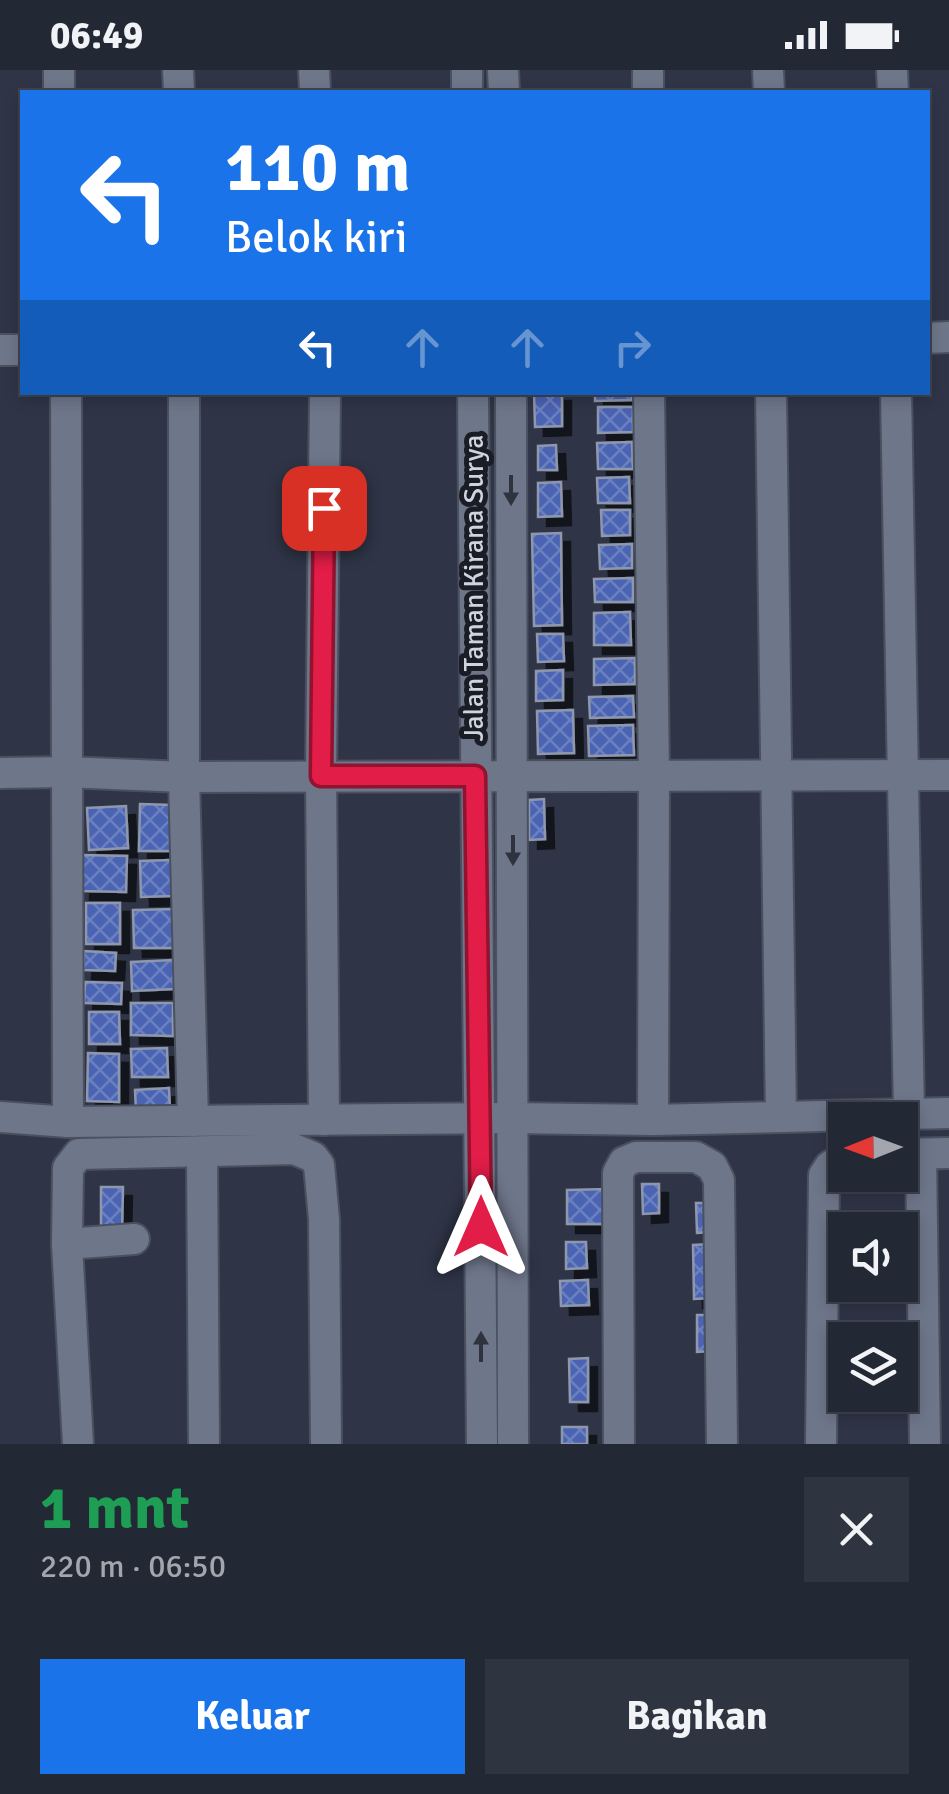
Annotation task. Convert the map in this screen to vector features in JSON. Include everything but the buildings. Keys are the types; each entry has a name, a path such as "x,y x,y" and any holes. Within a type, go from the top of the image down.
{"street":[{"path":"66,395 68,1122"},
{"path":"184,395 184,778 193,1120"},
{"path":"324,395 324,1120"},
{"name":"Jalan Taman Kirana Surya","path":"473,395 482,1444"},
{"name":"Jalan Taman Kirana Surya","path":"510,395 513,1444"},
{"path":"648,395 654,1120"},
{"path":"771,395 781,1117"},
{"path":"896,395 910,1102"},
{"path":"0,773 184,778 949,775"},
{"path":"918,1114 949,1113"},
{"path":"0,1117 68,1122 828,1116"},
{"path":"78,1444 67,1244 68,1168 72,1160 80,1154 294,1149 313,1157 318,1166 324,1219 326,1444"},
{"path":"202,1152 204,1444"},
{"path":"924,1154 926,1444"},
{"path":"619,1444 618,1173 624,1162 636,1157 696,1158 712,1166 720,1180 722,1444"},
{"path":"821,1444 824,1175 828,1169"},
{"path":"67,1244 134,1239"}],"route":[{"path":"324,508 321,776 475,776 481,1227"}]}
